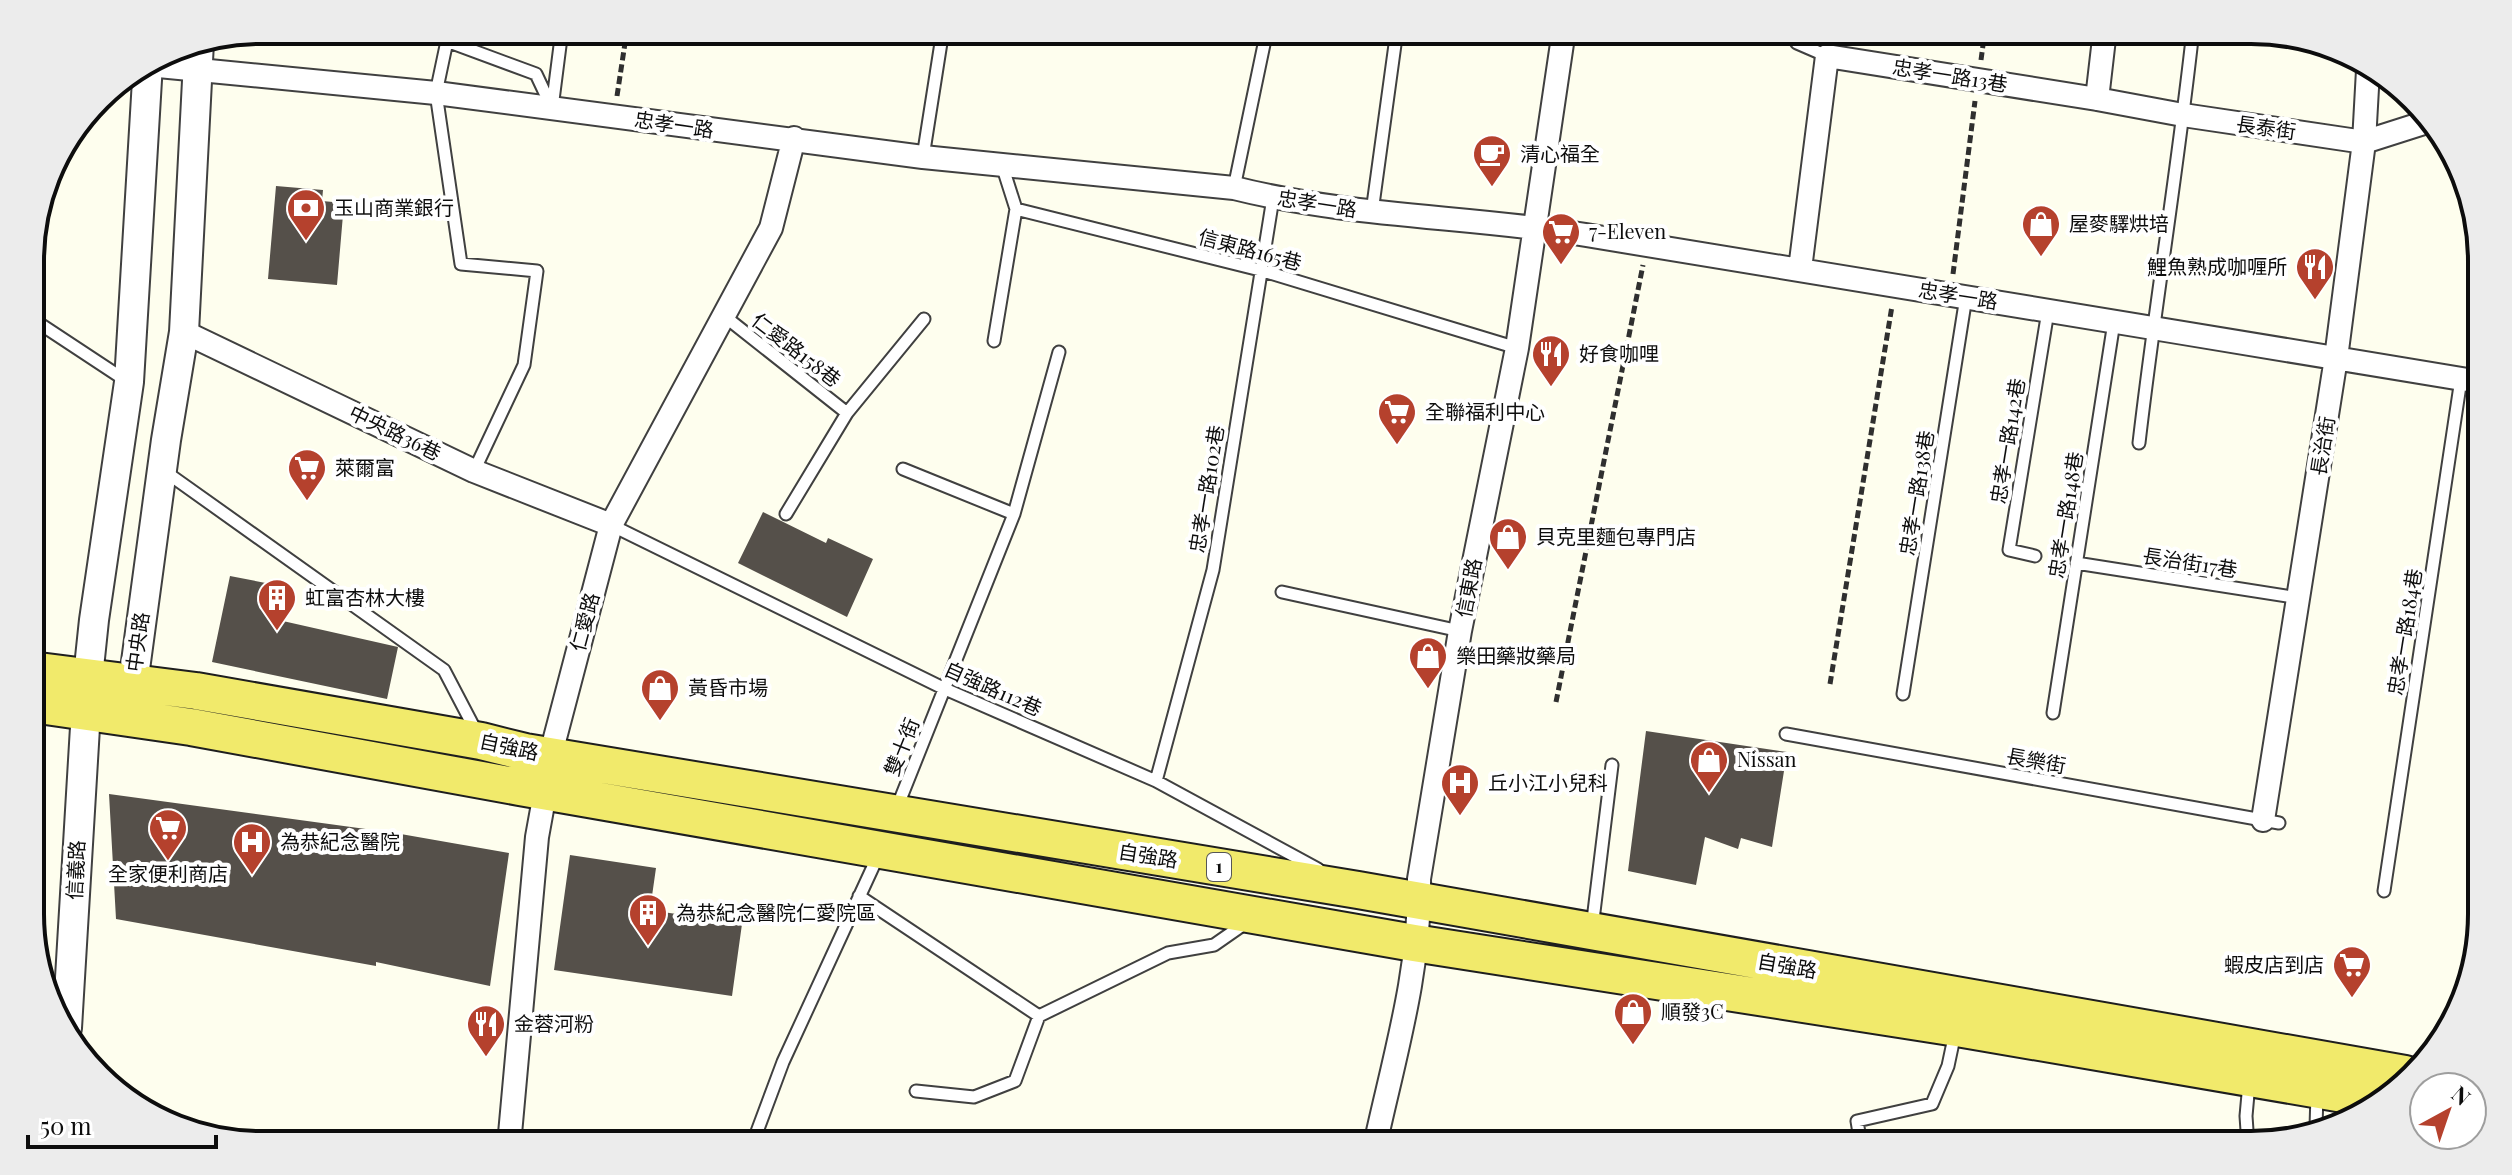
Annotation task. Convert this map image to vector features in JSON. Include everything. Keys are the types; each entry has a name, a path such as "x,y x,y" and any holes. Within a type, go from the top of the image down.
{"main road":[{"name":"自強路","path":"44,676 86,694 191,727 546,792 1358,890 2398,1073"},
{"name":"自強路","path":"44,702 133,684 196,691 481,741 1256,916 1957,1028 2365,1098"}],"street":[{"name":"信東路","path":"1378,1131 1412,982 1420,901 1419,879 1460,631 1517,348 1562,44"},
{"path":"2097,99 2103,44"},
{"name":"忠孝一路","path":"198,55 436,93 711,131 794,138 923,157 1234,188 1273,198 1372,212 1535,227 2468,380"},
{"name":"中央路","path":"133,684 184,332 198,55"},
{"name":"忠孝一路13巷","path":"1827,56 2097,99"},
{"path":"1800,269 1827,56"},
{"path":"86,694 129,382 147,77"},
{"name":"長治街","path":"2271,821 2299,598 2336,358 2364,142 2368,79"},
{"name":"長泰街","path":"2097,99 2364,142 2419,124"},
{"name":"仁愛路","path":"510,1131 537,837 551,756 611,525 771,228 794,138"},
{"name":"中央路36巷","path":"184,332 474,471 611,525"},
{"name":"信義路","path":"68,1011 86,694"}],"lane":[{"path":"446,44 436,93 461,264 537,271 524,365 474,471"},
{"path":"455,44 536,74 552,108"},
{"path":"552,108 560,44"},
{"path":"923,157 941,44"},
{"path":"1234,188 1264,44"},
{"path":"1372,212 1395,44"},
{"path":"1799,44 1827,56"},
{"path":"2139,443 2191,44"},
{"path":"994,341 1016,209 1002,165"},
{"name":"忠孝一路102巷","path":"1156,781 1213,570 1273,198"},
{"name":"信東路165巷","path":"1016,209 1260,270 1517,348"},
{"name":"忠孝一路138巷","path":"1903,694 1958,296"},
{"name":"忠孝一路142巷","path":"2035,556 2009,550 2048,311"},
{"name":"仁愛路158巷","path":"723,315 847,413"},
{"path":"786,514 847,413 924,319"},
{"name":"忠孝一路148巷","path":"2053,713 2114,322"},
{"path":"44,326 129,382"},
{"name":"雙十街","path":"757,1131 783,1062 887,832 1014,514 1059,352"},
{"name":"忠孝一路184巷","path":"2384,891 2468,404"},
{"path":"162,469 444,670 481,741"},
{"path":"903,469 1014,514"},
{"name":"自強路112巷","path":"611,525 945,689 1156,781 1358,890"},
{"name":"長治街17巷","path":"2076,563 2299,598"},
{"path":"1282,592 1460,631"},
{"name":"長樂街","path":"1786,734 2271,821"},
{"path":"1592,932 1612,765"},
{"path":"859,896 1039,1016"},
{"path":"916,1091 974,1097 1015,1081 1039,1016 1168,953 1214,945 1256,916"},
{"path":"1859,1131 1857,1121 1932,1104 1948,1066 1957,1028"},
{"path":"2247,1131 2250,1079"},
{"path":"2316,1120 2317,1090"}],"path":[{"path":"613,117 625,44"},
{"path":"1958,296 1983,44"},
{"path":"1556,702 1647,245"},
{"path":"1830,684 1896,286"}],"building":[{"path":"276,186 323,190 322,201 344,203 337,285 268,279"},
{"path":"763,512 826,543 828,538 873,559 847,617 738,563"},
{"name":"虹富杏林大樓","path":"230,576 281,586 274,619 398,647 387,699 212,662"},
{"name":"Nissan","path":"1646,731 1787,752 1772,847 1741,838 1738,849 1705,837 1696,885 1628,871"},
{"name":"為恭紀念醫院","path":"109,794 395,833 509,853 490,986 376,962 376,966 116,919"},
{"name":"為恭紀念醫院仁愛院區","path":"570,855 656,868 650,910 742,924 732,996 554,970"}],"place":[{"name":"清心福全","path":"1492,188"},
{"name":"玉山商業銀行","path":"306,242"},
{"name":"屋麥驛烘培","path":"2041,258"},
{"name":"7-Eleven","path":"1561,266"},
{"name":"鯉魚熟成咖喱所","path":"2315,301"},
{"name":"好食咖哩","path":"1551,388"},
{"name":"全聯福利中心","path":"1397,446"},
{"name":"萊爾富","path":"307,502"},
{"name":"貝克里麵包專門店","path":"1508,571"},
{"name":"虹富杏林大樓","path":"277,632"},
{"name":"樂田藥妝藥局","path":"1428,690"},
{"name":"黃昏市場","path":"660,722"},
{"name":"Nissan","path":"1709,794"},
{"name":"丘小江小兒科","path":"1460,817"},
{"name":"全家便利商店","path":"168,862"},
{"name":"為恭紀念醫院","path":"252,876"},
{"name":"為恭紀念醫院仁愛院區","path":"648,947"},
{"name":"蝦皮店到店","path":"2352,999"},
{"name":"順發3C","path":"1633,1046"},
{"name":"金蓉河粉","path":"486,1058"}]}
